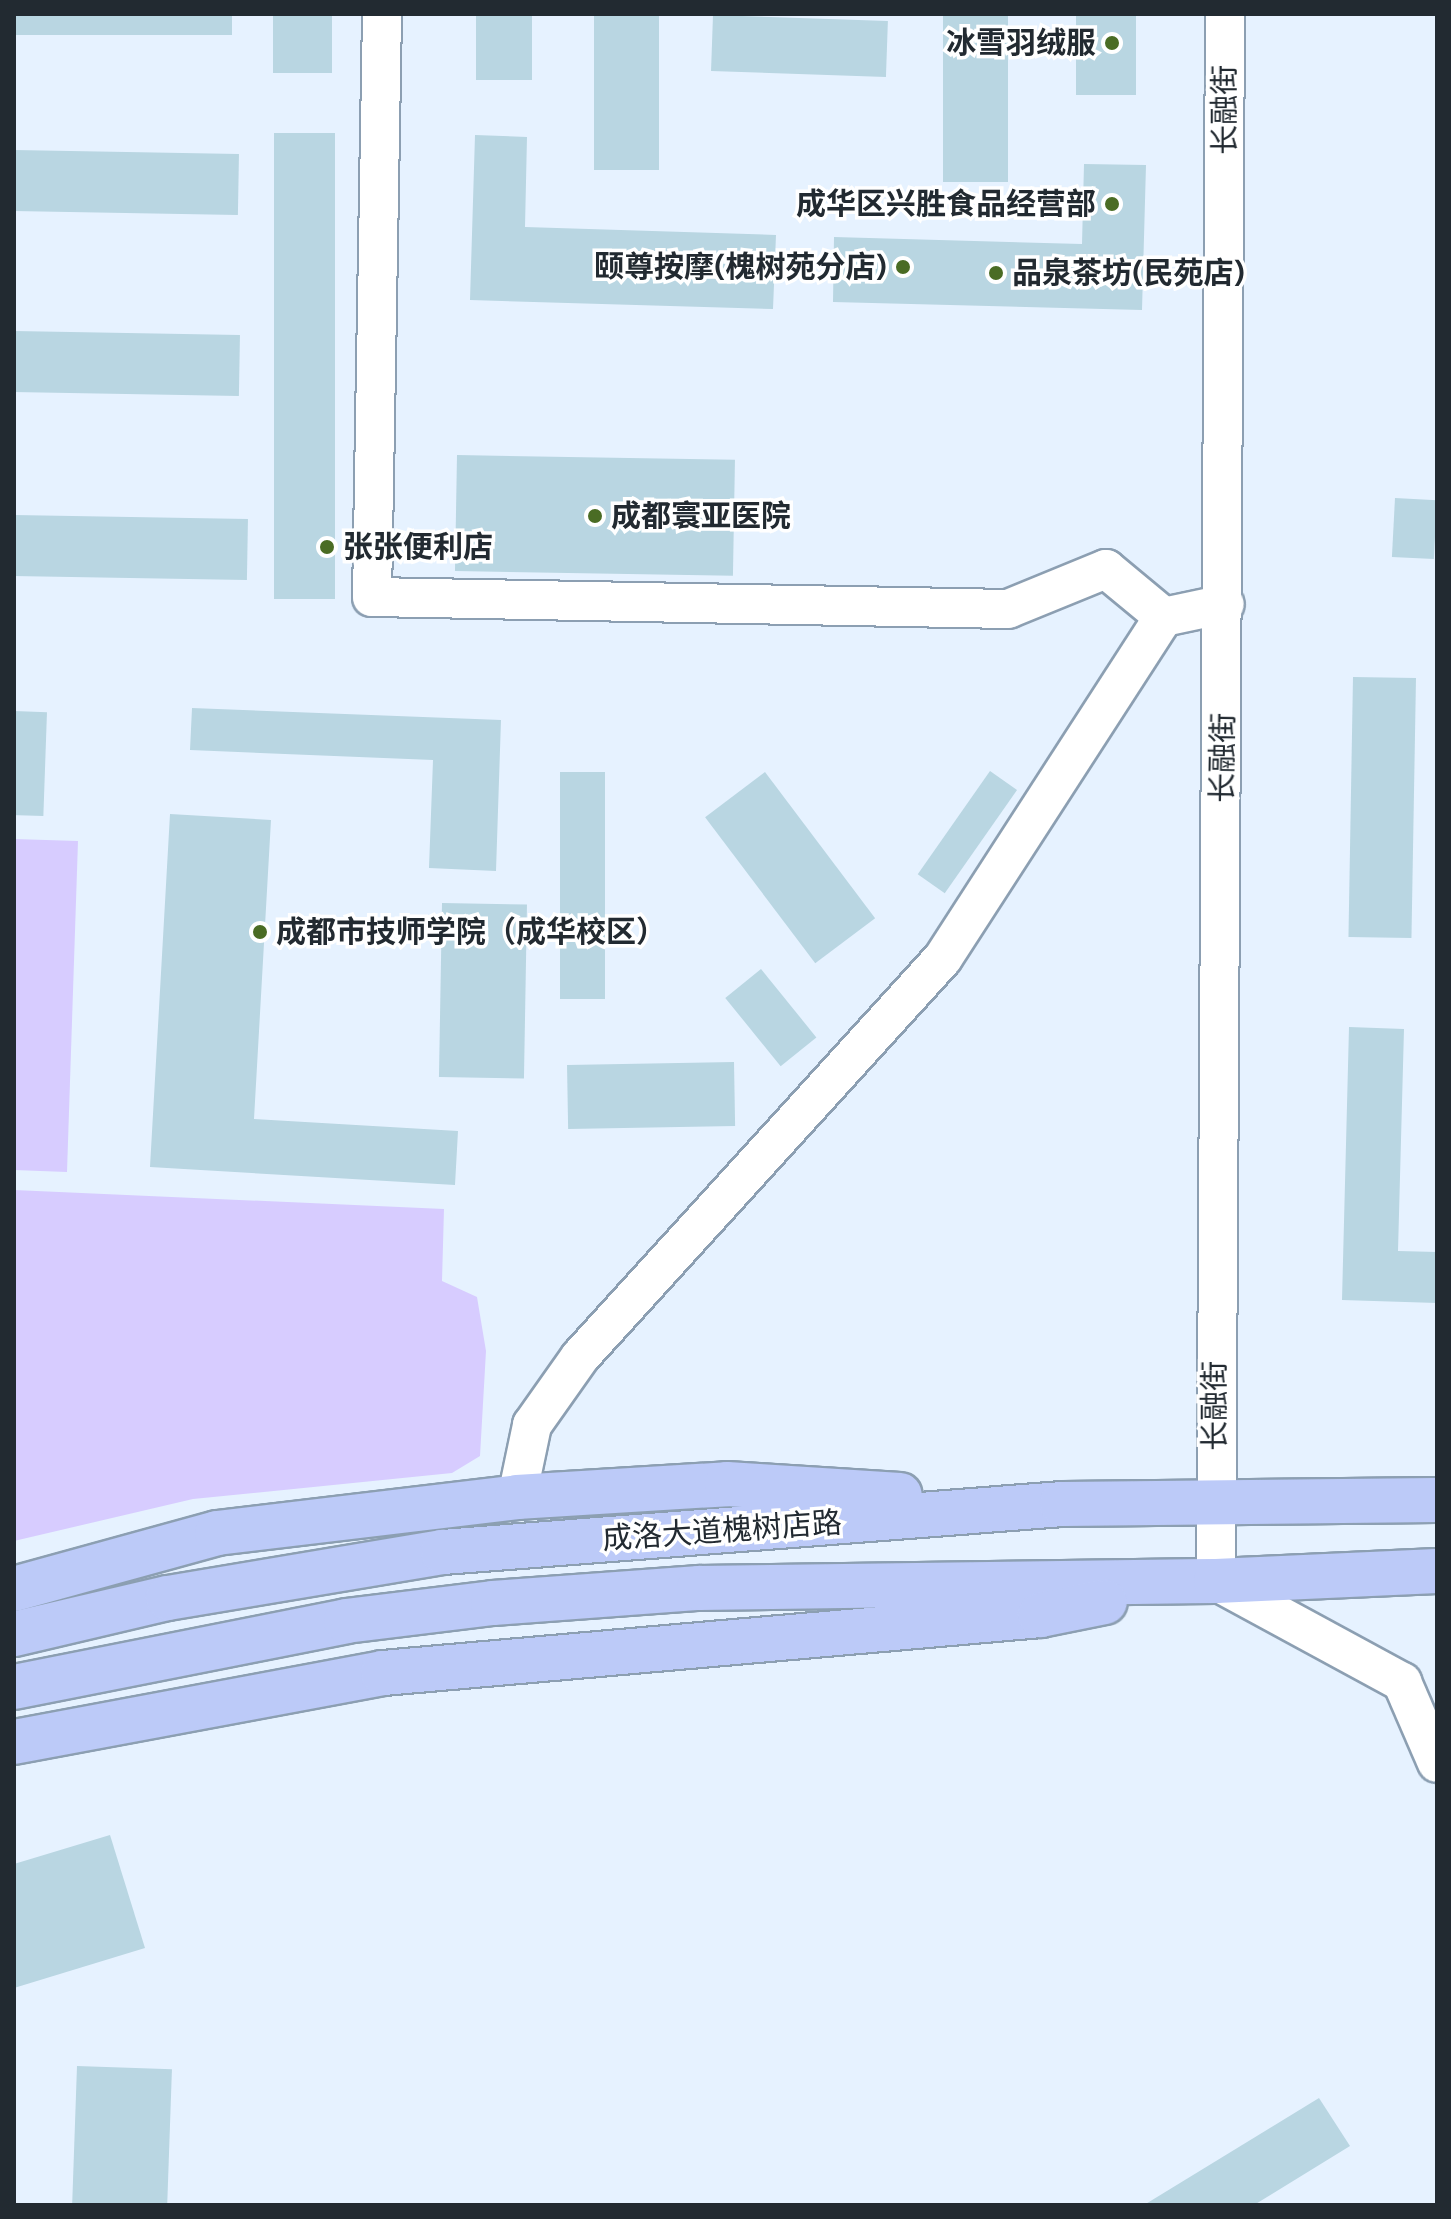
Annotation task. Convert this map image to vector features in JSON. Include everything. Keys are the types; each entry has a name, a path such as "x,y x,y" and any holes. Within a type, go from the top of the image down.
{"main road":[{"path":"14,1589 217,1533 517,1497 727,1484 1062,1504"},
{"name":"成洛大道槐树店路","path":"14,1634 168,1598 443,1552 1062,1504 1437,1500"},
{"name":"成洛大道槐树店路","path":"14,1687 346,1621 699,1588 1216,1581 1437,1571"},
{"path":"14,1742 383,1673 1040,1615 1216,1581"}],"street":[{"path":"382,14 372,597 1008,609 1106,569 1164,617"},
{"name":"长融街","path":"1216,1581 1225,604 1225,14"},
{"path":"517,1497 532,1425 580,1357 943,958 1164,617 1225,604"},
{"path":"1216,1581 1402,1682 1437,1763"}],"shaded area":[{"path":"14,839 78,841 67,1172 14,1170"},
{"path":"14,1190 444,1209 442,1281 477,1297 486,1351 480,1456 452,1473 193,1499 14,1541"}],"building":[{"path":"14,14 232,14 232,35 14,35"},
{"path":"273,14 332,14 332,73 273,73"},
{"path":"476,14 532,14 532,80 476,80"},
{"path":"594,14 659,14 659,170 594,170"},
{"path":"943,14 1008,14 1008,182 943,182"},
{"path":"1076,14 1136,14 1136,95 1076,95"},
{"path":"713,15 888,21 886,77 711,71"},
{"path":"274,133 335,133 335,599 274,599"},
{"path":"475,135 527,137 525,227 776,235 773,309 470,300"},
{"path":"14,150 239,154 238,215 14,211"},
{"path":"1084,164 1146,165 1142,310 833,302 834,237 1082,244"},
{"path":"14,331 240,335 239,396 14,392"},
{"name":"成都寰亚医院","path":"457,455 735,460 733,576 455,571"},
{"path":"1395,498 1437,500 1434,559 1392,557"},
{"path":"14,515 248,519 247,580 14,576"},
{"path":"1353,677 1416,678 1411,938 1348,937"},
{"path":"192,708 501,720 496,871 429,868 433,760 190,750"},
{"path":"14,711 47,712 43,816 14,815"},
{"path":"990,771 1017,790 945,893 918,874"},
{"path":"560,772 605,772 605,999 560,999"},
{"path":"765,772 875,918 815,963 705,817"},
{"path":"170,814 271,820 254,1119 458,1131 455,1185 150,1167"},
{"path":"442,903 527,904 524,1078 439,1077"},
{"path":"761,969 816,1037 781,1066 725,998"},
{"path":"1349,1027 1404,1029 1398,1251 1437,1252 1437,1303 1342,1300"},
{"path":"734,1062 735,1126 568,1129 567,1065"},
{"path":"110,1835 145,1948 14,1988 14,1864"},
{"path":"77,2066 172,2069 167,2205 72,2205"},
{"path":"1319,2098 1350,2146 1254,2205 1144,2205"}],"place":[{"name":"冰雪羽绒服","path":"1112,43"},
{"name":"成华区兴胜食品经营部","path":"1112,204"},
{"name":"颐尊按摩(槐树苑分店)","path":"903,267"},
{"name":"品泉茶坊(民苑店)","path":"996,273"},
{"name":"成都寰亚医院","path":"595,516"},
{"name":"张张便利店","path":"327,547"},
{"name":"成都市技师学院（成华校区）","path":"260,932"}]}
